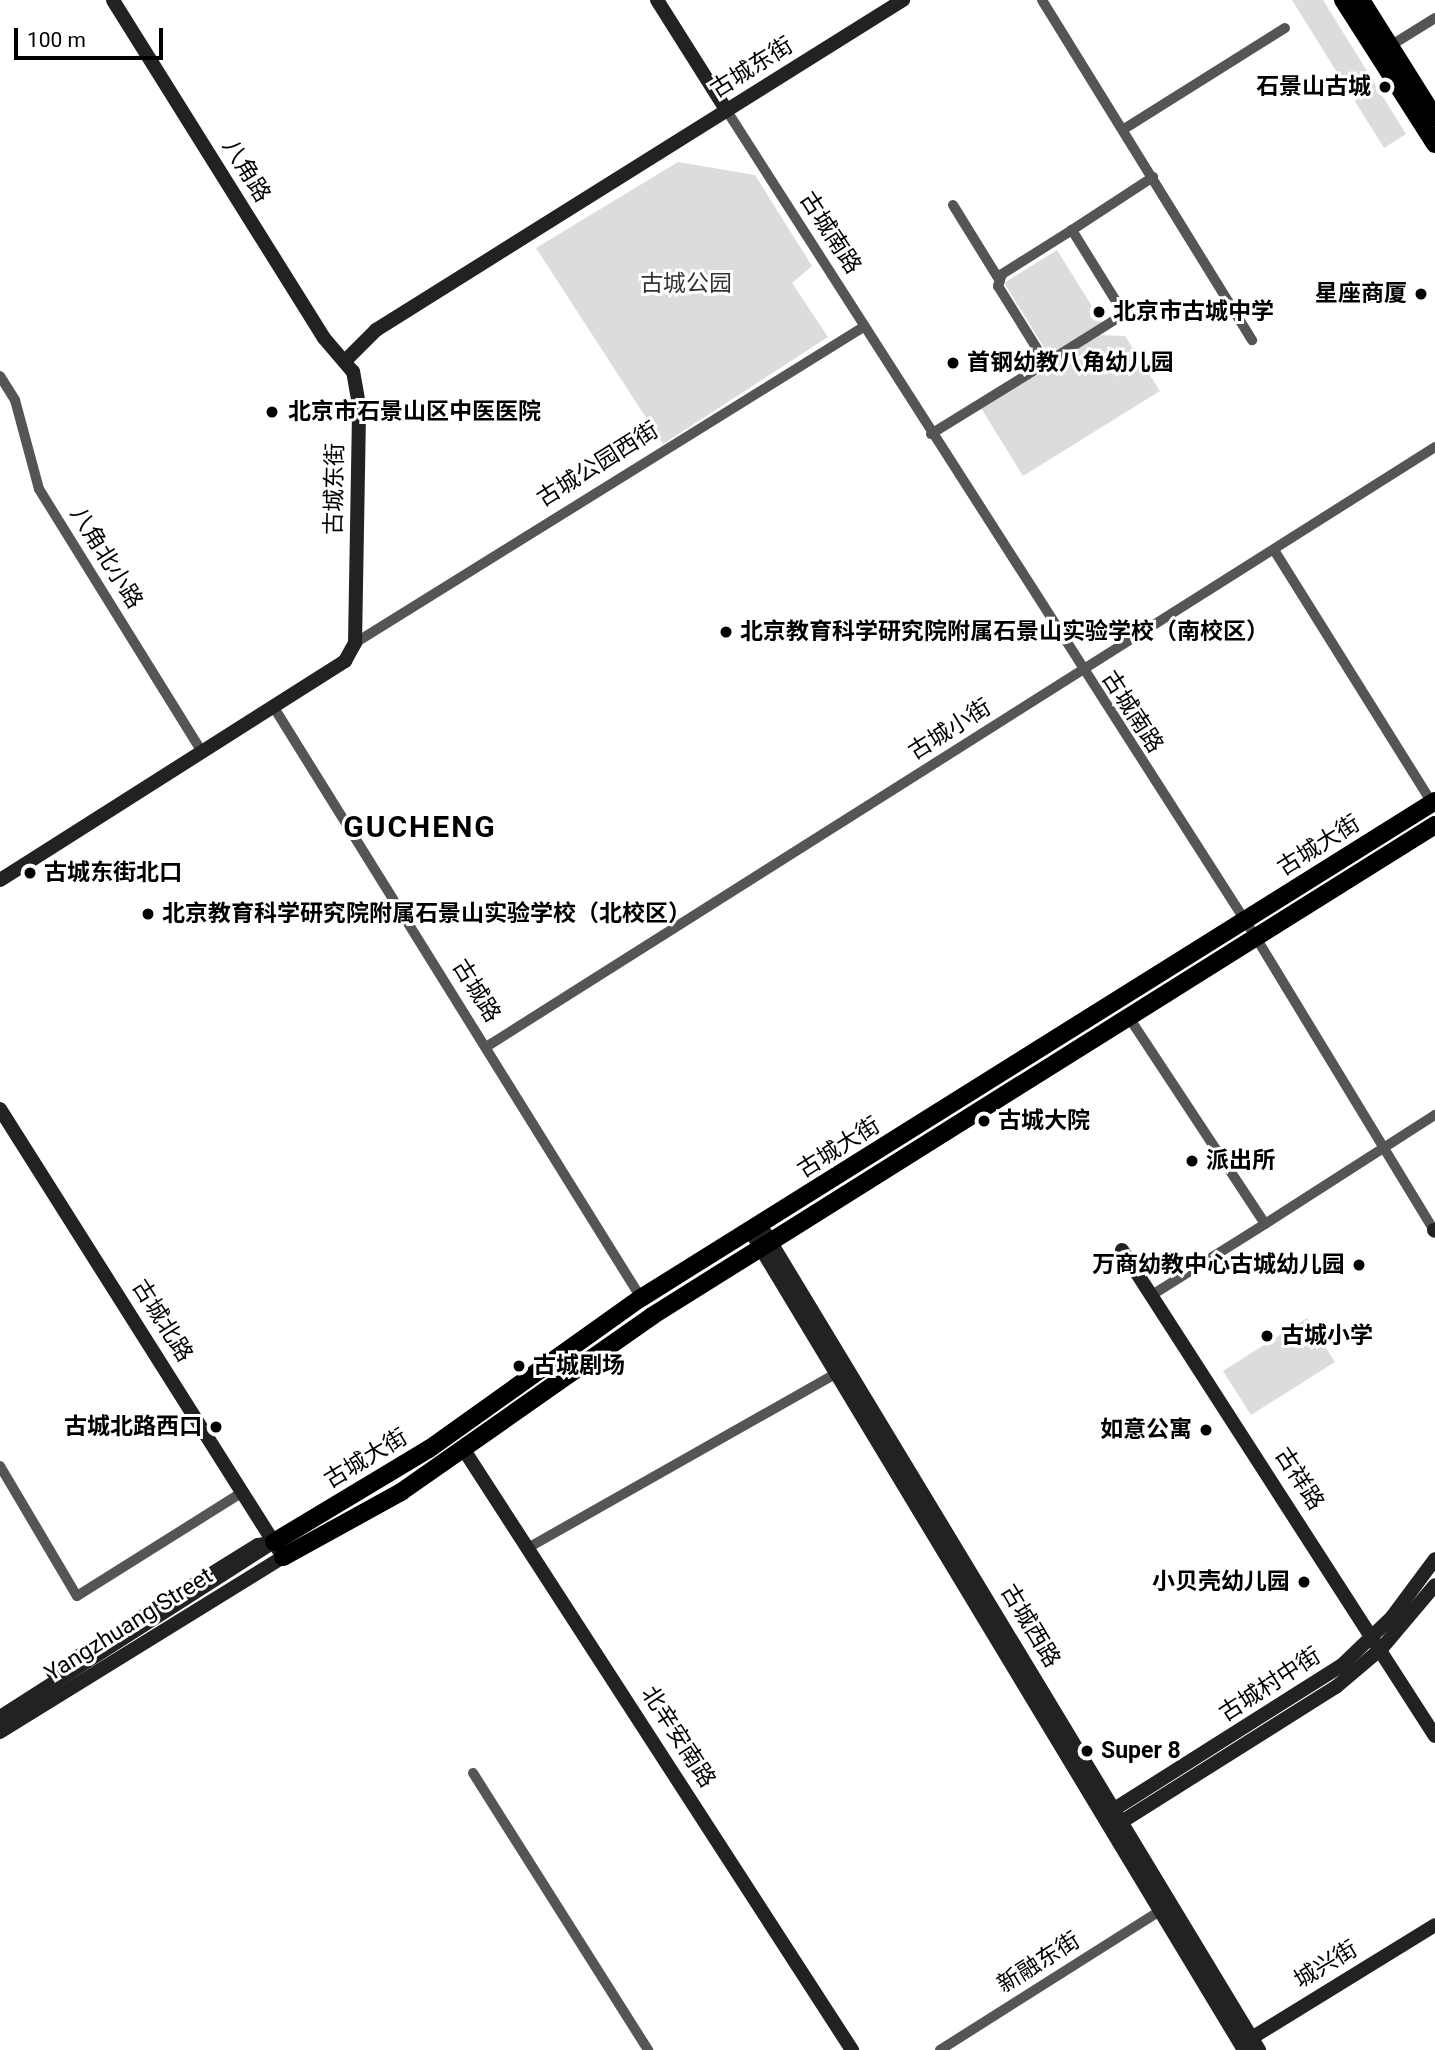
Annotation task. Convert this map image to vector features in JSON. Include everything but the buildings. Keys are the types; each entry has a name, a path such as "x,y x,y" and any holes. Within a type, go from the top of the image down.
{"main road":[{"path":"1343,0 1435,144"},
{"path":"1361,0 1435,118"},
{"name":"古城大街","path":"279,1550 429,1450 641,1298 761,1236 1128,1016 1434,802"},
{"name":"古城大街","path":"279,1550 464,1450 761,1236 1250,929 1435,825"}],"street":[{"name":"八角路","path":"113,0 324,338 348,358"},
{"path":"657,0 727,111"},
{"name":"古城东街","path":"355,643 359,405 348,358 376,330 903,0"},
{"path":"1042,0 1252,340"},
{"path":"1390,46 1435,18"},
{"path":"1124,129 1285,28"},
{"name":"古城南路","path":"727,111 1082,672 1250,929 1434,1231"},
{"path":"1000,281 1153,177"},
{"path":"953,205 1046,363"},
{"path":"932,433 1124,314 1072,230"},
{"name":"古城公园西街","path":"355,643 864,326"},
{"name":"八角北小路","path":"0,376 15,400 39,489 202,752"},
{"name":"古城小街","path":"486,1047 1435,447"},
{"path":"1274,550 1434,802"},
{"path":"0,880 345,661 355,643"},
{"name":"古城路","path":"273,706 641,1298"},
{"path":"1128,1016 1265,1224"},
{"name":"古城北路","path":"0,1109 279,1550"},
{"path":"1152,1295 1435,1115"},
{"name":"古城西路","path":"761,1236 837,1373 1113,1819 1160,1911 1249,2045"},
{"name":"古城西路","path":"761,1236 1249,2045"},
{"name":"古祥路","path":"1122,1250 1378,1642 1435,1735"},
{"path":"526,1549 837,1373"},
{"name":"北辛安南路","path":"464,1450 852,2050"},
{"path":"0,1466 77,1596 243,1492"},
{"name":"Yangzhuang Street","path":"0,1706 258,1545 279,1550"},
{"path":"0,1717 279,1550"},
{"name":"Yangzhuang Street","path":"0,1732 279,1550"},
{"name":"古城村中街","path":"1378,1642 1435,1559"},
{"name":"古城村中街","path":"1113,1819 1378,1642 1435,1585"},
{"path":"473,1773 648,2050"},
{"name":"新融东街","path":"940,2050 1160,1911"},
{"name":"城兴街","path":"1249,2045 1435,1925"}],"green space":[{"path":"1292,0 1323,0 1406,134 1384,148"},
{"name":"古城公园","path":"678,162 755,175 812,266 792,283 828,337 663,444 536,248"},
{"path":"1057,250 1103,324 1050,357 1004,283"},
{"path":"1099,335 1125,336 1160,391 1023,476 981,408"},
{"path":"1307,1318 1335,1362 1251,1415 1223,1371"}],"place":[{"name":"石景山古城","path":"1385,87"},
{"name":"星座商厦","path":"1421,294"},
{"name":"北京市古城中学","path":"1099,312"},
{"name":"首钢幼教八角幼儿园","path":"953,363"},
{"name":"北京市石景山区中医医院","path":"272,412"},
{"name":"北京教育科学研究院附属石景山实验学校（南校区）","path":"726,632"},
{"name":"古城东街北口","path":"30,873"},
{"name":"北京教育科学研究院附属石景山实验学校（北校区）","path":"148,914"},
{"name":"古城大院","path":"984,1121"},
{"name":"派出所","path":"1192,1161"},
{"name":"万商幼教中心古城幼儿园","path":"1359,1265"},
{"name":"古城小学","path":"1267,1336"},
{"name":"古城剧场","path":"519,1366"},
{"name":"古城北路西口","path":"216,1427"},
{"name":"如意公寓","path":"1206,1430"},
{"name":"小贝壳幼儿园","path":"1304,1582"},
{"name":"Super 8","path":"1087,1751"}],"district":[{"name":"GUCHENG","path":"420,827"}]}
